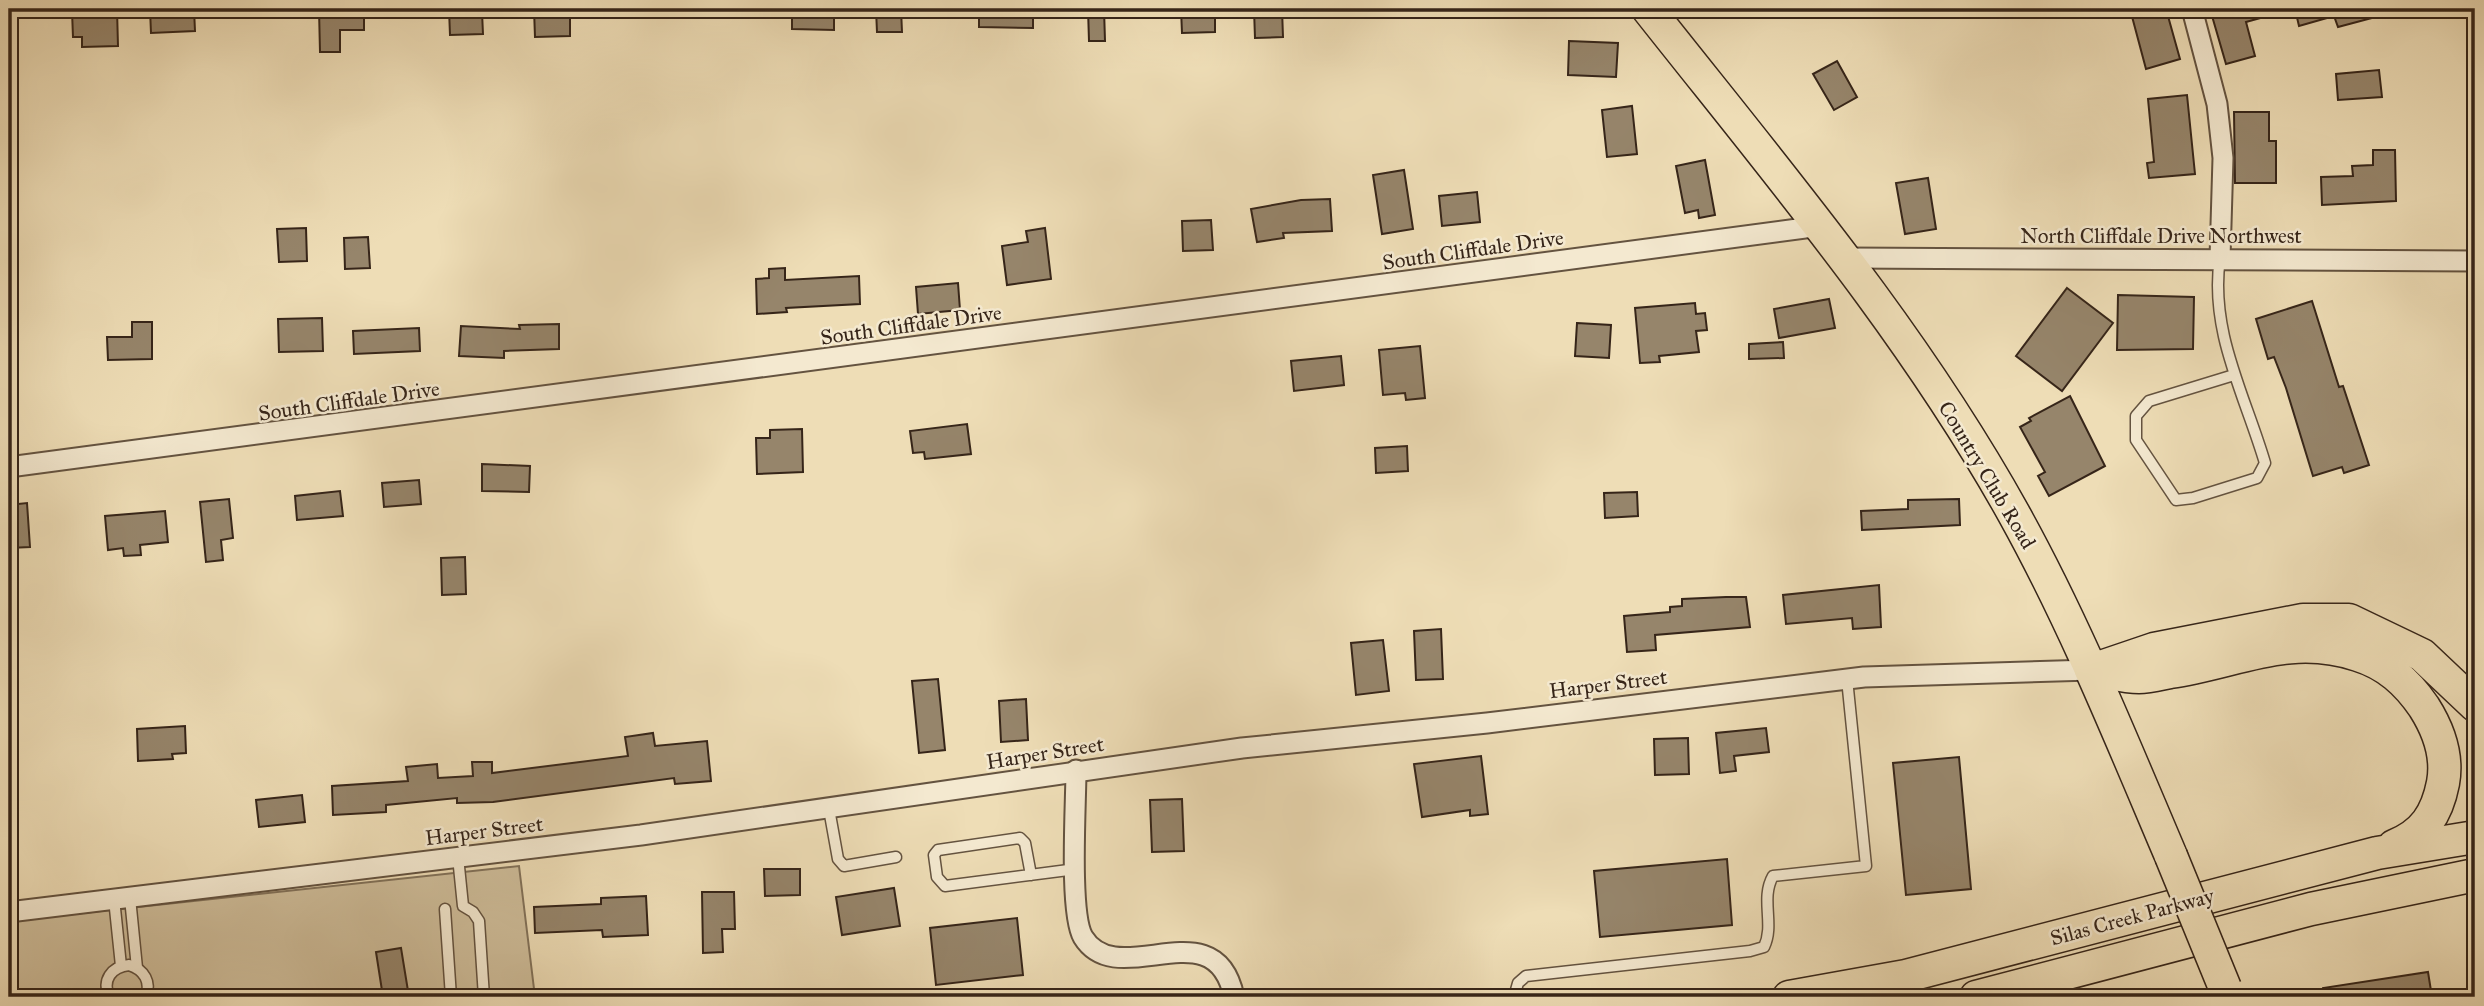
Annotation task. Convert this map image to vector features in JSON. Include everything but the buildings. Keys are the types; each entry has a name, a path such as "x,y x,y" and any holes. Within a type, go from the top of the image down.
{"main road":[{"name":"Country Club Road","path":"1647,9 1846,258 1964,431 2015,515 2091,670 2227,993"},
{"path":"2091,670 2154,649 2303,620 2349,620 2422,655 2475,705"},
{"path":"2091,670 2139,677 2192,669 2290,645 2344,650 2387,668 2401,678 2429,716 2440,741 2444,777 2440,796 2424,828 2411,840 2376,853"},
{"name":"Silas Creek Parkway","path":"1789,997 1906,976 2376,853 2475,836"},
{"name":"Silas Creek Parkway","path":"1976,997 2311,909 2475,875"}],"street":[{"path":"2192,9 2217,104 2223,158 2220,258"},
{"name":"South Cliffdale Drive","path":"9,467 1820,226"},
{"name":"North Cliffdale Drive Northwest","path":"1846,258 2475,261"},
{"name":"Harper Street","path":"9,912 829,809 1076,770 1242,748 1487,723 1847,679 2091,670"},
{"path":"1076,770 1076,869 1082,935 1093,949 1108,956 1128,958 1186,952 1205,956 1222,966 1234,997"}],"lane":[{"path":"2220,258 2216,286 2217,313 2234,375 2265,463 2257,478 2193,498 2176,500 2136,440 2136,415 2149,401 2234,375"},
{"path":"1514,997 1518,984 1526,976 1750,951 1764,947 1768,938 1765,889 1773,876 1866,866 1847,679"},
{"path":"829,809 838,859 844,866 896,857"},
{"path":"1031,875 1025,843 1020,838 938,850 934,855 937,877 945,886 1031,875 1076,869"},
{"path":"458,857 463,906 473,912 479,921 484,997"},
{"path":"121,966 122,898"},
{"path":"122,898 137,968 148,981 146,997"},
{"path":"445,909 451,997"},
{"path":"108,997 105,985 108,977 121,966 137,968"}],"shaded area":[{"path":"519,866 535,997 9,997 9,921"}]}
